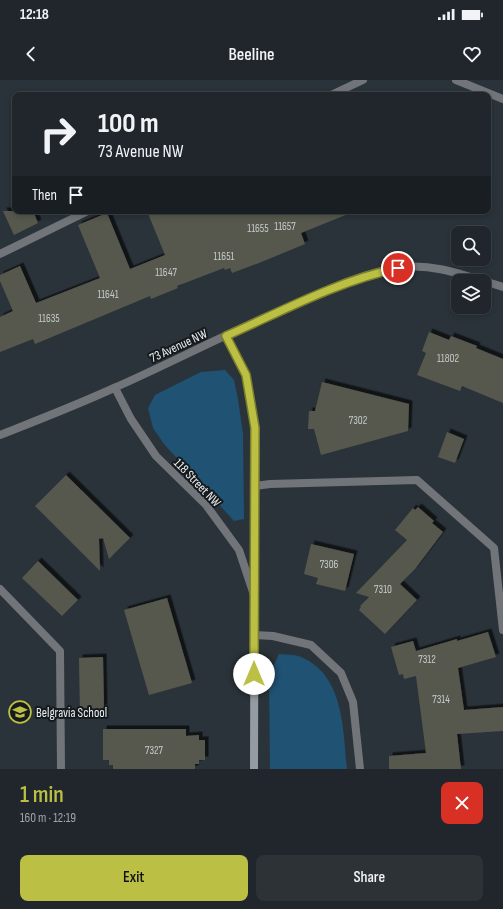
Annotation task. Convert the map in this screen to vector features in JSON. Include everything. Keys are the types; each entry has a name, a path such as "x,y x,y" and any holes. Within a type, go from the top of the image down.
{"street":[{"path":"337,92 362,80"},
{"path":"456,80 486,92"},
{"path":"491,94 503,99"},
{"path":"0,254 82,214"},
{"name":"73 Avenue NW","path":"0,435 115,388 339,285 376,272 423,266 460,274"},
{"name":"73 Avenue NW","path":"491,283 503,287"},
{"name":"118 Street NW","path":"226,336 246,375 255,428 254,769"},
{"name":"118 Street NW","path":"115,388 131,419 156,456 206,505 239,550 254,598"},
{"path":"255,486 270,484 417,480 494,548 503,630"},
{"path":"0,589 60,651 61,769"},
{"path":"254,635 273,636 311,645 341,673 353,702 360,769"}],"shaded area":[{"path":"225,370 234,380 243,434 244,519 234,521 164,444 153,428 148,408 155,395 201,372"},
{"path":"279,654 299,656 315,665 326,676 339,705 347,769 270,769 269,675"}],"building":[{"path":"3,211 12,211 12,214 34,214 38,223 14,235"},
{"path":"107,214 130,269 165,255 148,214 348,214 301,233 305,244 259,263 232,273 230,268 225,270 224,268 177,286 178,288 151,299 150,296 35,344 33,339 0,352 0,317 13,311 0,281 0,275 20,266 36,303 100,278 78,225"},
{"path":"429,332 449,340 451,336 477,346 476,348 503,359 503,403 462,386 460,391 417,375 426,353 422,351"},
{"path":"322,382 409,404 408,431 321,455 314,429 308,429 309,411 315,411"},
{"path":"447,432 464,439 455,463 438,457"},
{"path":"66,475 130,538 109,559 103,538 99,539 100,571 35,506"},
{"path":"418,507 434,521 432,523 443,532 415,569 400,584 417,600 385,634 359,610 361,607 360,606 369,597 356,593 407,540 395,530 413,508 415,510"},
{"path":"311,544 354,554 345,591 316,584 318,578 304,574"},
{"path":"38,561 78,600 62,616 22,578"},
{"path":"167,598 192,683 149,695 124,610"},
{"path":"488,632 496,657 458,668 464,710 503,707 503,731 457,734 461,769 389,769 389,756 426,753 416,676 404,679 403,674 399,675 391,647 413,641 416,651"},
{"path":"103,657 104,708 80,715 79,658"},
{"path":"103,729 186,729 186,736 199,735 199,740 205,740 205,760 199,760 199,764 195,764 195,769 113,769 113,765 109,765 109,760 103,760"}],"place":[{"name":"Belgravia School","path":"20,712"}],"route":[{"path":"254,674 255,428 246,375 226,336 339,285 376,272 398,268"}]}
